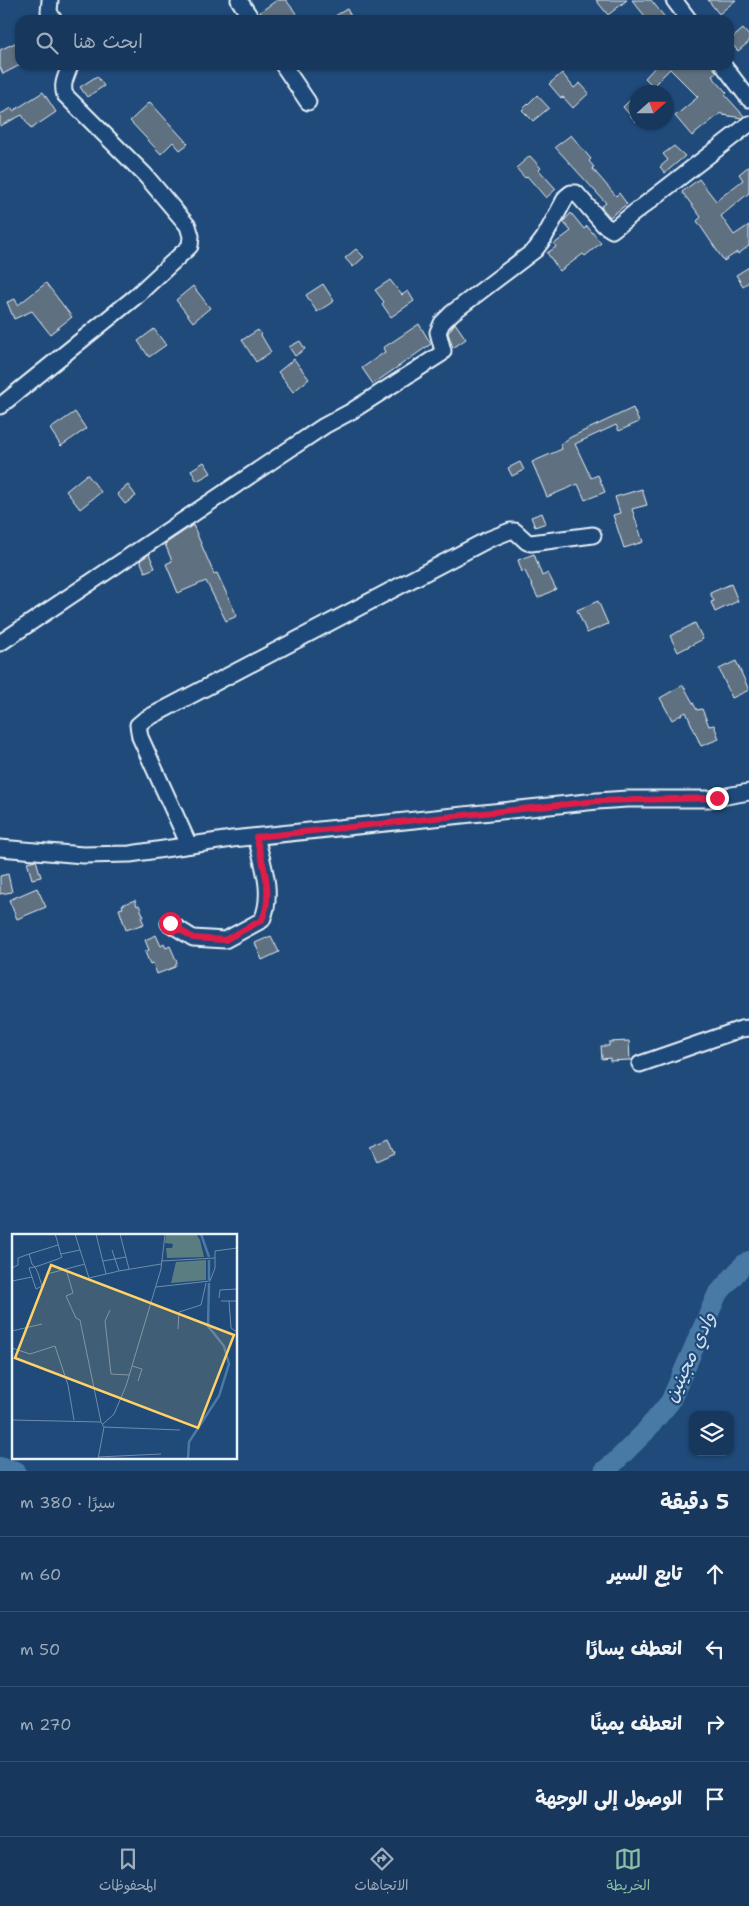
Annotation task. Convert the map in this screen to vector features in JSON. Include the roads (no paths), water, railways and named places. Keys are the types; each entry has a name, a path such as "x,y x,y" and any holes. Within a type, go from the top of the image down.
{"street":[{"path":"50,0 49,12 51,15"},
{"path":"239,0 249,15"},
{"path":"674,0 685,15"},
{"path":"0,406 135,297 190,246 191,236 188,226 145,175 65,95 63,81 68,70"},
{"path":"286,70 308,102"},
{"path":"727,70 749,99"},
{"path":"0,642 324,426 350,412 441,354 443,351 438,332 442,323 452,313 535,250 544,238 566,197 571,193 576,193 604,225 612,230 749,124"},
{"path":"189,845 140,737 138,725 144,720 500,534 515,531 527,542 531,543 594,535"},
{"path":"0,848 100,855 130,854 256,837 597,801 709,799 749,792"},
{"path":"170,923 193,938 225,940 262,920 268,902 263,863 256,837"},
{"path":"640,1064 741,1029 749,1028"}],"waterway":[{"name":"وادي مجينين","path":"604,1471 644,1433 670,1402 717,1295 744,1264 749,1261"},
{"name":"وادي مجينين","path":"0,1467 16,1471"}]}
